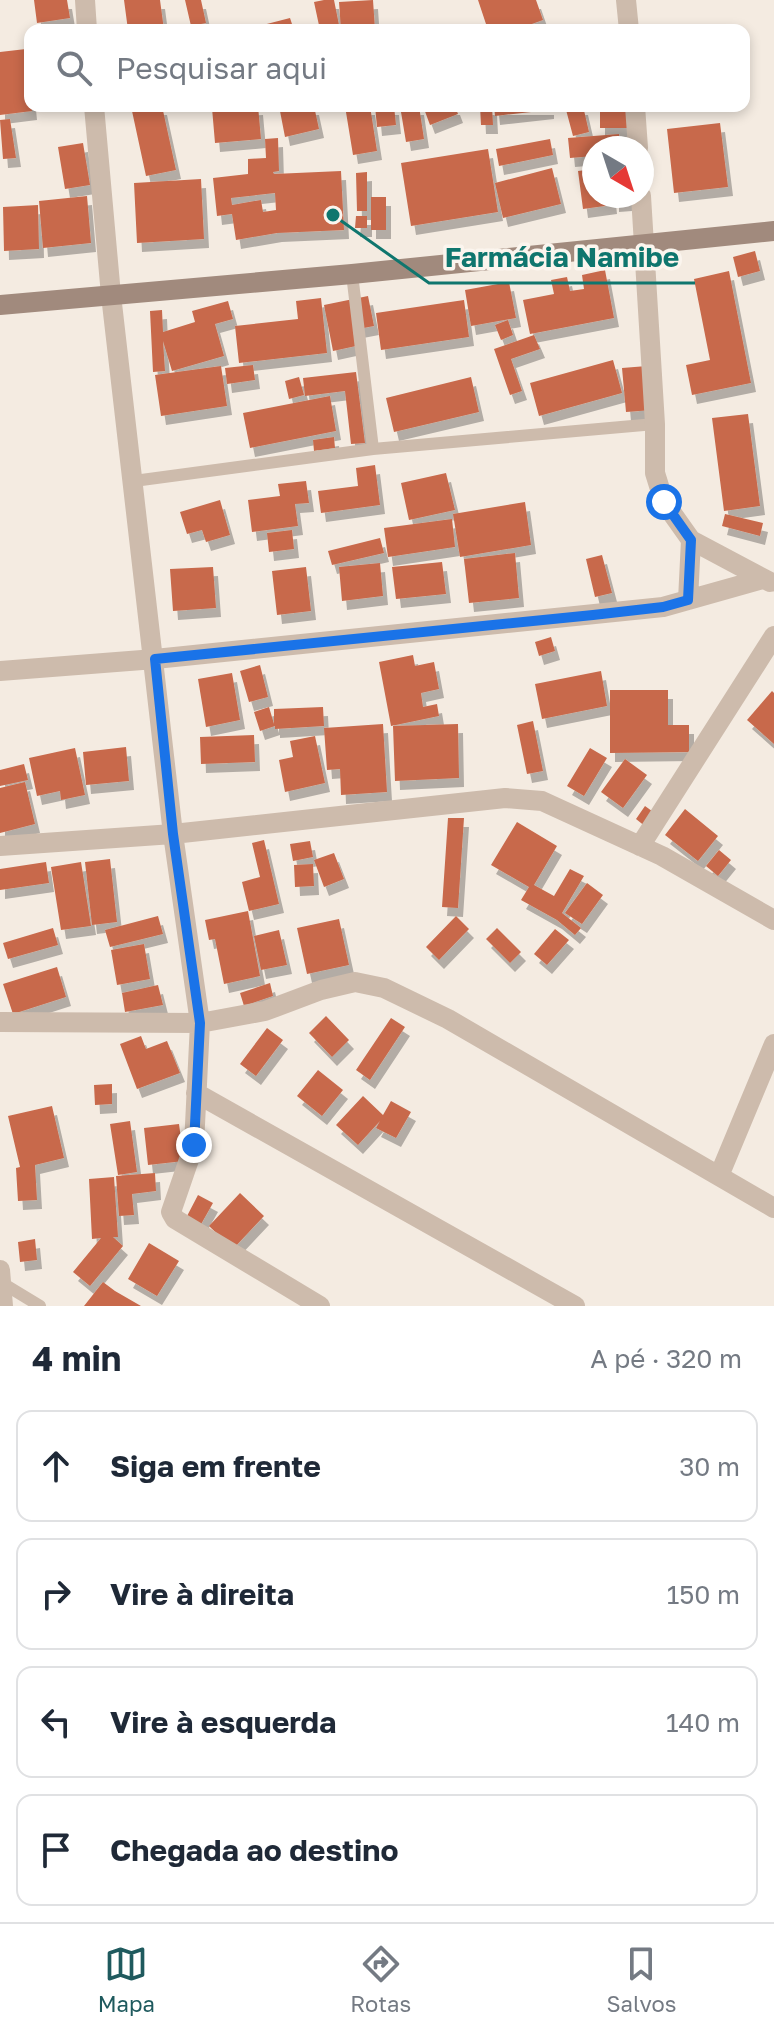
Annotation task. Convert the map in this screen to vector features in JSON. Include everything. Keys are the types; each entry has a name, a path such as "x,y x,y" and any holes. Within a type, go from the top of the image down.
{"street":[{"path":"85,0 87,24"},
{"path":"626,0 628,24"},
{"path":"95,112 111,295 173,834 200,1023 194,1145 171,1212 175,1219 320,1306"},
{"path":"635,112 637,136"},
{"path":"642,208 655,424 655,473 664,502 691,540 769,581"},
{"path":"0,305 352,274 774,231"},
{"path":"688,600 691,540"},
{"path":"0,671 155,659 663,607 769,581"},
{"path":"640,846 774,636"},
{"path":"0,846 173,834 505,798 542,801 640,846 774,920"},
{"path":"0,1022 200,1023 265,1011 321,990 355,982 384,988 448,1019 774,1208"},
{"path":"719,1176 774,1044"},
{"path":"196,1093 575,1306"},
{"path":"1,1276 3,1306"}],"lane":[{"path":"352,274 373,449"},
{"path":"134,481 373,449 655,424"},
{"path":"1,1276 40,1306"}],"building":[{"path":"34,0 67,0 70,18 37,23"},
{"path":"124,0 160,0 163,24 127,24"},
{"path":"185,0 201,0 206,23 191,24"},
{"path":"334,0 339,24 319,24 314,2"},
{"path":"373,0 375,24 341,24 339,2"},
{"path":"478,0 536,0 543,20 532,24 486,24"},
{"path":"290,18 292,24 267,24"},
{"path":"24,49 24,112 0,115 0,52"},
{"path":"132,112 163,112 176,170 146,176"},
{"path":"212,112 259,112 261,139 215,143"},
{"path":"280,112 315,112 319,129 285,137"},
{"path":"346,112 371,112 377,151 353,155"},
{"path":"376,112 395,112 396,125 377,127"},
{"path":"401,112 420,112 424,139 406,142"},
{"path":"425,112 457,112 458,114 430,125"},
{"path":"480,112 492,112 493,125 481,125"},
{"path":"495,112 531,112 495,116"},
{"path":"567,112 584,112 589,132 573,136"},
{"path":"600,112 629,112 629,128 600,128"},
{"path":"10,119 16,158 3,159 0,120"},
{"path":"720,123 728,187 674,193 667,129"},
{"path":"582,137 582,157 570,158 568,138"},
{"path":"278,138 279,171 274,174 341,171 344,230 277,233 236,240 232,214 217,216 213,178 248,174 248,159 266,158 265,139","holes":["275,193 276,210 263,212 261,200 232,205 231,198"]},
{"path":"550,139 553,155 499,166 496,149"},
{"path":"83,143 90,185 65,189 58,147"},
{"path":"488,149 498,212 411,226 401,163"},
{"path":"552,168 561,204 503,218 495,183"},
{"path":"582,170 582,201 578,171"},
{"path":"367,172 367,211 357,211 356,173"},
{"path":"201,179 204,239 137,243 134,183"},
{"path":"87,196 91,243 43,248 39,201"},
{"path":"371,197 386,197 386,230 371,230"},
{"path":"38,205 39,249 4,251 3,207"},
{"path":"356,216 367,216 367,228 355,228"},
{"path":"755,251 760,271 738,277 733,257"},
{"path":"605,270 614,318 530,334 523,300 554,294 551,280 567,277 570,291 584,289 582,275"},
{"path":"729,271 751,383 692,395 686,365 710,360 694,279"},
{"path":"509,282 516,318 471,326 465,290"},
{"path":"368,296 374,326 353,330 356,346 333,351 324,305"},
{"path":"321,298 327,353 239,363 235,326 298,319 296,301"},
{"path":"464,300 469,337 381,350 376,313"},
{"path":"228,301 233,319 215,324 224,356 172,371 163,341 165,371 153,372 150,311 162,310 163,332 195,322 192,311"},
{"path":"508,320 513,335 501,340 495,325"},
{"path":"534,335 540,349 511,359 522,391 510,395 494,349"},
{"path":"613,360 622,393 539,416 530,383"},
{"path":"253,365 255,380 227,384 225,368"},
{"path":"221,366 227,406 161,416 155,375"},
{"path":"647,366 652,410 626,412 622,368"},
{"path":"356,372 365,443 351,444 345,391 305,396 303,378"},
{"path":"299,377 304,395 289,399 285,381"},
{"path":"471,377 479,412 394,432 386,398"},
{"path":"330,396 336,431 250,448 243,413"},
{"path":"748,414 760,506 724,511 712,418"},
{"path":"334,437 335,448 314,451 313,440"},
{"path":"375,465 380,505 321,513 318,491 358,486 356,468"},
{"path":"446,473 455,510 409,520 401,483"},
{"path":"306,481 309,503 295,504 298,526 252,532 248,500 280,496 278,484"},
{"path":"220,500 230,535 206,542 202,530 187,534 180,512"},
{"path":"525,502 531,545 460,557 453,514"},
{"path":"725,514 763,523 760,536 722,526"},
{"path":"452,519 455,547 388,557 384,528"},
{"path":"292,530 294,549 269,552 267,533"},
{"path":"380,538 384,553 332,565 328,551"},
{"path":"515,553 519,598 469,603 464,559"},
{"path":"602,555 612,593 595,597 586,559"},
{"path":"442,562 446,594 396,599 392,567"},
{"path":"380,563 383,596 342,601 339,567"},
{"path":"213,567 216,608 173,611 170,569"},
{"path":"306,567 311,611 277,615 272,571"},
{"path":"551,637 555,651 539,656 535,642"},
{"path":"413,655 415,666 434,662 439,689 421,693 423,707 437,704 439,716 391,726 379,662"},
{"path":"260,665 268,697 249,702 240,671"},
{"path":"601,671 607,706 542,719 535,684"},
{"path":"232,673 240,720 206,727 198,679"},
{"path":"610,690 668,690 668,725 689,725 689,752 610,753"},
{"path":"772,691 774,693 774,744 747,720"},
{"path":"269,707 274,724 274,709 323,707 324,726 275,729 275,726 260,731 254,712"},
{"path":"533,721 543,771 527,774 517,725"},
{"path":"383,724 387,792 341,795 340,769 327,770 324,728"},
{"path":"458,724 459,778 395,781 393,726"},
{"path":"254,735 255,762 201,764 200,737"},
{"path":"315,736 325,783 285,792 279,760 293,757 290,741"},
{"path":"126,747 129,781 86,785 83,752"},
{"path":"75,748 85,795 61,800 60,791 37,796 29,758"},
{"path":"590,748 607,758 584,796 567,786"},
{"path":"625,759 647,775 623,808 601,792"},
{"path":"24,764 28,780 0,786 0,770"},
{"path":"25,782 35,824 0,833 0,788"},
{"path":"645,806 656,814 646,827 636,819"},
{"path":"685,809 718,836 698,861 665,835"},
{"path":"448,818 464,818 458,908 442,907"},
{"path":"517,822 557,846 534,885 554,896 570,869 584,876 562,913 581,928 575,935 557,920 521,900 529,887 491,865"},
{"path":"264,840 279,904 249,911 242,882 260,877 252,843"},
{"path":"310,841 313,857 293,861 290,844"},
{"path":"719,850 731,860 718,876 706,866"},
{"path":"334,853 344,879 324,887 314,860"},
{"path":"110,859 117,922 92,925 85,862"},
{"path":"46,862 49,883 0,890 0,869"},
{"path":"81,862 91,926 61,930 51,867"},
{"path":"313,864 314,886 295,887 294,865"},
{"path":"587,883 603,895 582,924 565,913"},
{"path":"248,911 260,976 224,984 215,939 209,940 205,920"},
{"path":"158,916 163,934 110,947 105,930"},
{"path":"456,916 469,929 439,960 426,947"},
{"path":"339,919 349,965 307,974 297,928"},
{"path":"53,928 58,945 8,959 3,943"},
{"path":"497,928 521,952 510,963 486,939"},
{"path":"555,929 569,940 547,965 534,954"},
{"path":"279,930 287,965 261,970 254,936"},
{"path":"144,944 150,979 117,985 111,950"},
{"path":"57,967 66,997 13,1014 3,984"},
{"path":"270,983 273,996 244,1006 240,993"},
{"path":"158,985 163,1005 125,1012 122,993"},
{"path":"326,1016 349,1040 332,1057 309,1033"},
{"path":"391,1018 405,1027 370,1080 356,1070"},
{"path":"267,1028 283,1040 256,1076 240,1064"},
{"path":"141,1036 146,1049 167,1041 180,1073 137,1089 120,1044"},
{"path":"318,1070 343,1090 322,1116 297,1096"},
{"path":"112,1084 112,1104 95,1105 94,1085"},
{"path":"363,1096 383,1115 391,1101 411,1112 396,1138 376,1128 380,1121 358,1145 336,1125"},
{"path":"52,1106 64,1158 35,1165 37,1200 18,1201 16,1168 20,1167 8,1116"},
{"path":"130,1121 137,1172 118,1175 110,1124"},
{"path":"179,1124 184,1161 148,1165 144,1128"},
{"path":"155,1173 156,1191 132,1194 134,1215 119,1216 116,1176"},
{"path":"114,1177 118,1237 113,1237 123,1246 90,1286 73,1272 101,1238 92,1239 89,1179"},
{"path":"240,1193 264,1216 233,1249 209,1226"},
{"path":"198,1195 213,1203 200,1226 186,1218"},
{"path":"35,1239 37,1260 20,1262 18,1242"},
{"path":"149,1243 179,1261 157,1296 128,1279"},
{"path":"103,1282 115,1291 141,1306 84,1306"}],"place":[{"name":"Farmácia Namibe","path":"333,215"}],"route":[{"path":"194,1145 200,1023 173,834 155,659 593,615 663,607 688,600 691,540 664,502"}]}
